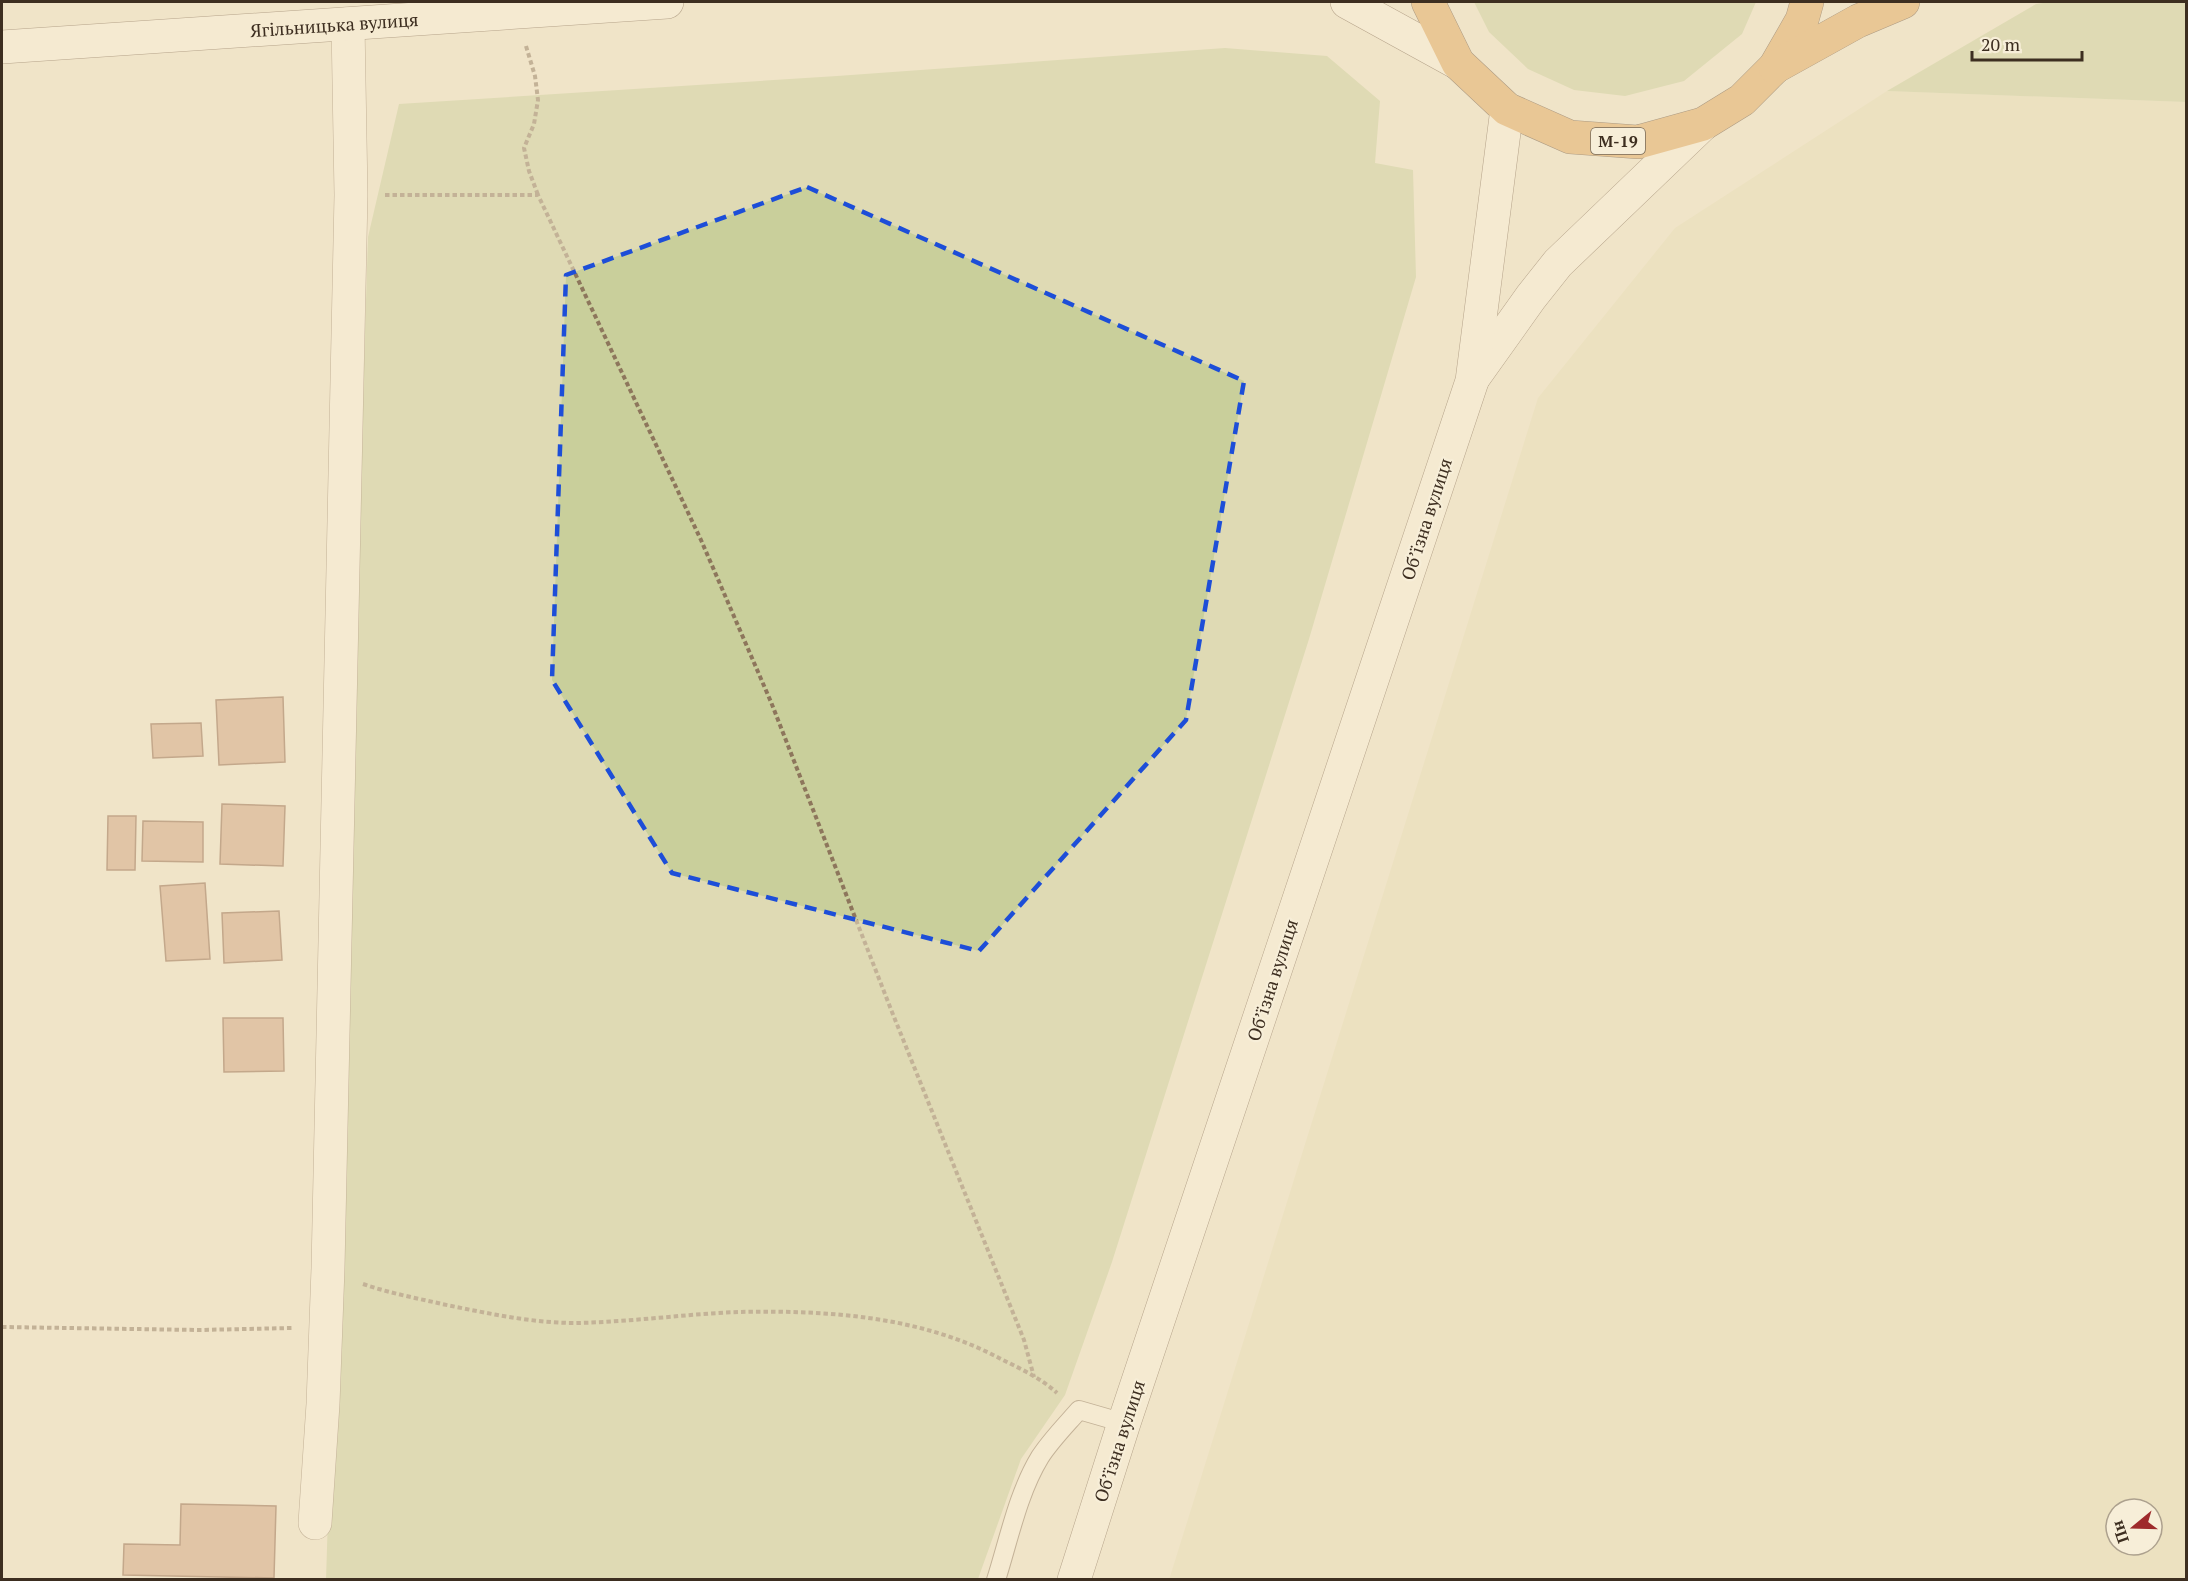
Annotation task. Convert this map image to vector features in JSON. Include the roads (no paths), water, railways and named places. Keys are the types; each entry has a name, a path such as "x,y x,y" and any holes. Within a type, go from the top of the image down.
{"highway":[{"name":"М-19","path":"1428,2 1458,63 1507,110 1570,137 1638,142 1703,124 1742,100 1775,67 1802,20 1807,2"},
{"name":"М-19","path":"1775,67 1858,21 1903,2"}],"main road":[{"name":"Ягільницька вулиця","path":"2,47 667,2"},
{"name":"М-19","path":"1347,2 1458,63"},
{"path":"315,1523 328,1268 351,195 348,24"},
{"path":"1472,381 1507,110"},
{"path":"1472,381 1558,263 1703,124"},
{"name":"Обʼїзна вулиця","path":"1074,1580 1124,1423 1472,381"}],"lane":[{"path":"996,1580 1020,1502 1041,1456 1079,1410 1124,1423"}]}
